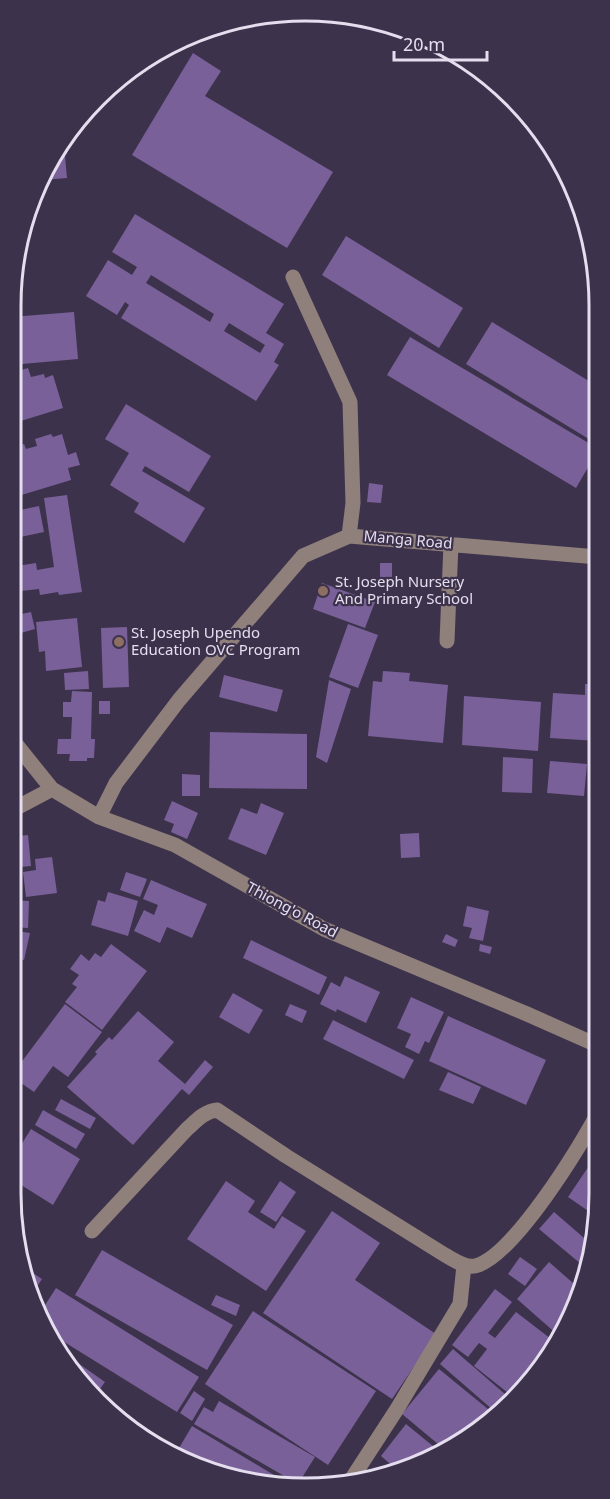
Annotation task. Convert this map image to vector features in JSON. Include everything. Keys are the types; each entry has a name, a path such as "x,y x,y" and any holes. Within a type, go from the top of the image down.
{"street":[{"path":"293,277 350,402 353,503 349,536"},
{"name":"Manga Road","path":"99,817 116,783 179,700 303,556 349,536 589,555"},
{"path":"447,641 451,544"},
{"name":"Thiong'o Road","path":"21,751 52,789 99,817 175,845 324,929 589,1042"},
{"path":"21,805 52,789"},
{"path":"92,1232 187,1129 204,1114 217,1110 286,1156 464,1265 473,1267 495,1255 516,1233 566,1168 589,1128"},
{"path":"355,1474 460,1304 464,1265"}],"building":[{"path":"193,53 221,71 205,96 333,172 287,248 132,155"},
{"path":"65,154 67,178 50,179"},
{"path":"135,214 284,304 266,333 284,344 274,362 279,365 256,401 121,318 129,305 125,302 117,315 86,296 108,260 132,275 137,267 112,252","holes":["151,275 214,314 210,322 146,283","229,323 265,345 260,353 224,331"]},
{"path":"346,236 463,308 439,348 322,275"},
{"path":"74,312 78,359 21,364 21,316"},
{"path":"492,322 589,381 589,439 466,364"},
{"path":"410,337 589,443 589,466 576,488 387,375"},
{"path":"28,368 31,377 44,374 45,378 53,375 63,408 21,421 21,370"},
{"path":"126,404 211,456 189,492 145,466 142,471 205,508 184,543 134,512 139,503 110,485 129,453 105,439"},
{"path":"51,434 53,437 62,434 68,455 76,452 80,465 68,468 71,480 21,495 21,445 24,444 26,449 37,446 35,439"},
{"path":"369,483 383,485 381,503 367,502"},
{"path":"67,495 82,592 40,595 39,589 21,591 21,565 36,563 37,570 54,567 44,498"},
{"path":"39,506 44,532 21,537 21,510"},
{"path":"380,563 392,563 392,577 380,577"},
{"path":"322,583 375,602 365,628 313,609"},
{"path":"31,612 35,629 21,633 21,614"},
{"path":"77,618 82,667 46,671 45,651 39,652 36,622"},
{"path":"348,624 378,635 358,688 329,677"},
{"path":"127,627 129,687 103,688 101,628"},
{"path":"88,671 89,689 65,690 64,673"},
{"path":"383,671 410,673 409,681 448,685 443,743 368,736 373,681 382,682"},
{"path":"224,675 283,690 277,712 219,697"},
{"path":"329,680 351,689 327,763 316,757"},
{"path":"585,684 589,684 589,740 550,738 553,693 585,695"},
{"path":"72,691 92,692 91,739 95,739 94,758 87,758 87,761 69,761 70,754 57,754 58,739 71,739 72,717 63,717 63,702 71,702"},
{"path":"464,696 541,702 538,751 462,745"},
{"path":"99,701 110,701 110,714 99,714"},
{"path":"210,732 307,734 307,789 209,788"},
{"path":"503,757 533,759 532,793 502,792"},
{"path":"550,761 587,764 584,796 547,793"},
{"path":"182,774 200,775 200,796 182,796"},
{"path":"172,801 198,813 187,839 171,832 174,824 164,820"},
{"path":"261,803 284,813 266,855 228,839 241,808 257,814"},
{"path":"419,833 420,857 401,858 400,834"},
{"path":"28,835 31,866 21,867 21,836"},
{"path":"52,857 57,893 26,897 23,872 36,870 35,859"},
{"path":"126,872 147,879 140,897 120,890"},
{"path":"151,880 207,904 192,938 167,927 160,943 134,931 144,910 154,915 158,905 143,899"},
{"path":"108,892 138,901 128,936 91,925 98,900 105,902"},
{"path":"21,901 29,901 28,928 21,928"},
{"path":"467,906 489,911 483,941 469,938 472,928 463,926"},
{"path":"21,932 30,933 24,960 21,959"},
{"path":"446,934 458,940 455,947 442,942"},
{"path":"251,940 327,977 319,995 243,958"},
{"path":"111,944 147,971 102,1030 65,1002 77,987 72,984 79,975 70,969 81,954 89,961 95,953 101,957"},
{"path":"480,944 492,947 490,954 479,951"},
{"path":"345,976 380,992 366,1023 337,1009 336,1012 320,1004 331,982 340,987"},
{"path":"233,993 263,1010 249,1034 219,1017"},
{"path":"411,997 444,1012 429,1043 425,1041 419,1054 405,1047 411,1034 397,1028"},
{"path":"65,1004 102,1032 68,1077 53,1066 34,1092 21,1083 21,1063"},
{"path":"290,1004 307,1011 302,1023 285,1015"},
{"path":"138,1011 174,1042 158,1061 185,1084 205,1060 213,1067 189,1095 182,1089 133,1145 67,1087 109,1037 112,1040"},
{"path":"448,1016 546,1060 526,1105 429,1061"},
{"path":"333,1020 414,1060 404,1079 323,1039"},
{"path":"448,1072 481,1087 473,1104 439,1090"},
{"path":"61,1099 96,1118 90,1129 55,1110"},
{"path":"43,1110 85,1134 76,1149 35,1125"},
{"path":"31,1129 80,1159 53,1205 21,1185 21,1145"},
{"path":"589,1166 588,1211 568,1197"},
{"path":"226,1181 255,1201 248,1212 274,1229 282,1216 306,1231 266,1291 187,1239"},
{"path":"280,1181 296,1192 276,1222 260,1212"},
{"path":"332,1211 380,1243 355,1280 436,1334 392,1399 263,1313"},
{"path":"554,1212 586,1239 580,1263 539,1229"},
{"path":"102,1250 233,1325 207,1370 75,1295"},
{"path":"520,1257 537,1269 525,1286 508,1274"},
{"path":"549,1262 574,1284 554,1331 517,1299"},
{"path":"32,1273 42,1279 37,1287"},
{"path":"56,1288 199,1377 177,1412 62,1340 44,1306"},
{"path":"495,1289 512,1302 488,1333 495,1338 516,1312 550,1338 530,1367 508,1393 474,1366 487,1349 479,1343 468,1357 452,1345"},
{"path":"216,1295 240,1305 236,1316 211,1305"},
{"path":"253,1311 376,1391 328,1465 205,1384"},
{"path":"453,1349 506,1395 491,1409 440,1364"},
{"path":"76,1362 105,1382 99,1390"},
{"path":"439,1369 489,1410 439,1445 402,1414"},
{"path":"194,1391 205,1399 192,1421 180,1413"},
{"path":"219,1401 315,1457 302,1478 286,1477 194,1424 204,1407 213,1412"},
{"path":"406,1424 434,1447 391,1465 381,1456"},
{"path":"192,1426 276,1476 231,1468 179,1449"}],"place":[{"name":"St. Joseph Nursery And Primary School","path":"323,591"},
{"name":"St. Joseph Upendo Education OVC Program","path":"119,642"}]}
